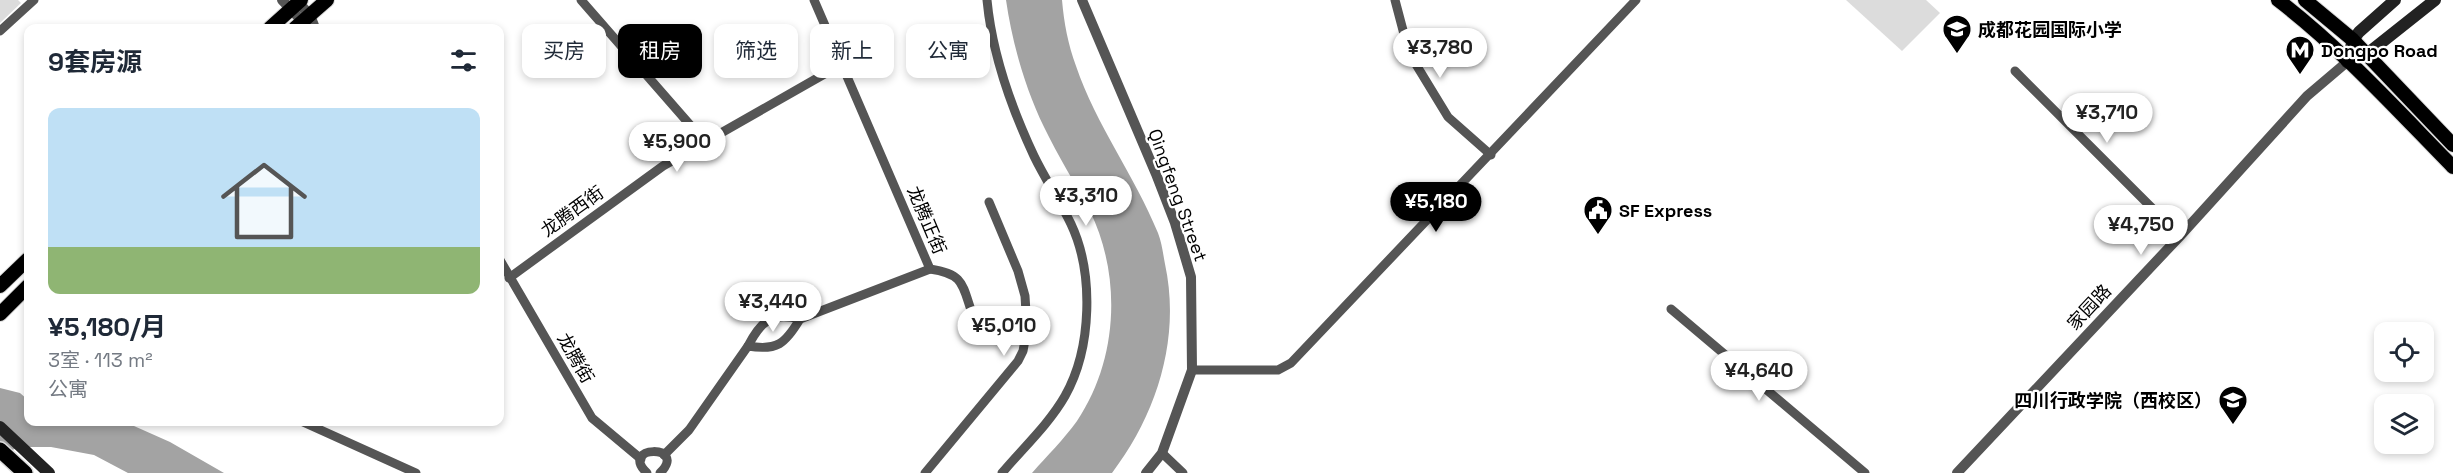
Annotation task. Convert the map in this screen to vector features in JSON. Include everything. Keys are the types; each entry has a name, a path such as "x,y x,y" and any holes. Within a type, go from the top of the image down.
{"highway":[{"path":"0,450 25,473"}],"main road":[{"path":"304,23 327,0"},
{"path":"2278,0 2347,62 2453,166"},
{"path":"2306,0 2353,40 2453,145"},
{"path":"2347,62 2353,40 2395,0"},
{"path":"2347,62 2367,54 2435,0"},
{"path":"274,24 294,2"},
{"path":"0,286 24,263"},
{"path":"0,314 24,290"},
{"path":"0,427 48,473"}],"street":[{"path":"0,32 34,0"},
{"path":"581,0 705,142"},
{"name":"龙腾正街","path":"814,0 824,24"},
{"path":"987,0 994,43 1014,108 1034,156 1071,226 1081,252 1087,307 1084,343 1066,396 1002,473"},
{"name":"Qingfeng Street","path":"1082,0 1175,223 1191,277 1192,370 1162,453 1146,473"},
{"path":"1395,0 1409,53 1448,117 1491,155"},
{"path":"1192,370 1278,370 1291,363 1636,0"},
{"path":"294,2 304,23"},
{"name":"家园路","path":"1957,473 2180,236 2307,96 2347,62"},
{"path":"2015,71 2180,236"},
{"name":"龙腾西街","path":"509,278 663,166 817,78"},
{"name":"龙腾正街","path":"800,319 930,269 848,78"},
{"path":"925,473 1018,361 1023,351 1027,329 1025,296 1018,272 989,202"},
{"name":"龙腾街","path":"504,268 592,418 641,459"},
{"path":"930,269 953,274 959,280 972,313 1009,311 1018,308 1025,296"},
{"path":"1671,309 1865,473"},
{"path":"1009,311 1027,329"},
{"path":"664,455 689,430 756,331 767,320 784,315 800,319 781,345 762,348 748,346"},
{"path":"312,426 416,473"},
{"path":"646,473 641,459 650,450 657,450 664,455 665,467 660,473"},
{"path":"1162,453 1183,473"}],"shaded area":[{"path":"0,0 18,0 21,3 0,23"},
{"path":"1006,0 1062,0 1073,58 1084,88 1149,212 1161,245 1169,292 1170,320 1167,347 1153,400 1142,426 1112,473 1032,473 1072,428 1091,397 1108,345 1111,290 1100,236 1090,211 1049,138 1025,81"},
{"path":"1846,0 1926,0 1940,13 1902,51"},
{"path":"0,388 20,393 24,396 24,426 134,426 170,442 224,473 128,473 94,455 51,447 18,447 0,457"}],"place":[{"name":"成都花园国际小学","path":"1957,54"},
{"name":"Dongpo Road","path":"2300,76"},
{"name":"SF Express","path":"1598,236"},
{"name":"四川行政学院（西校区）","path":"2233,426"}]}
